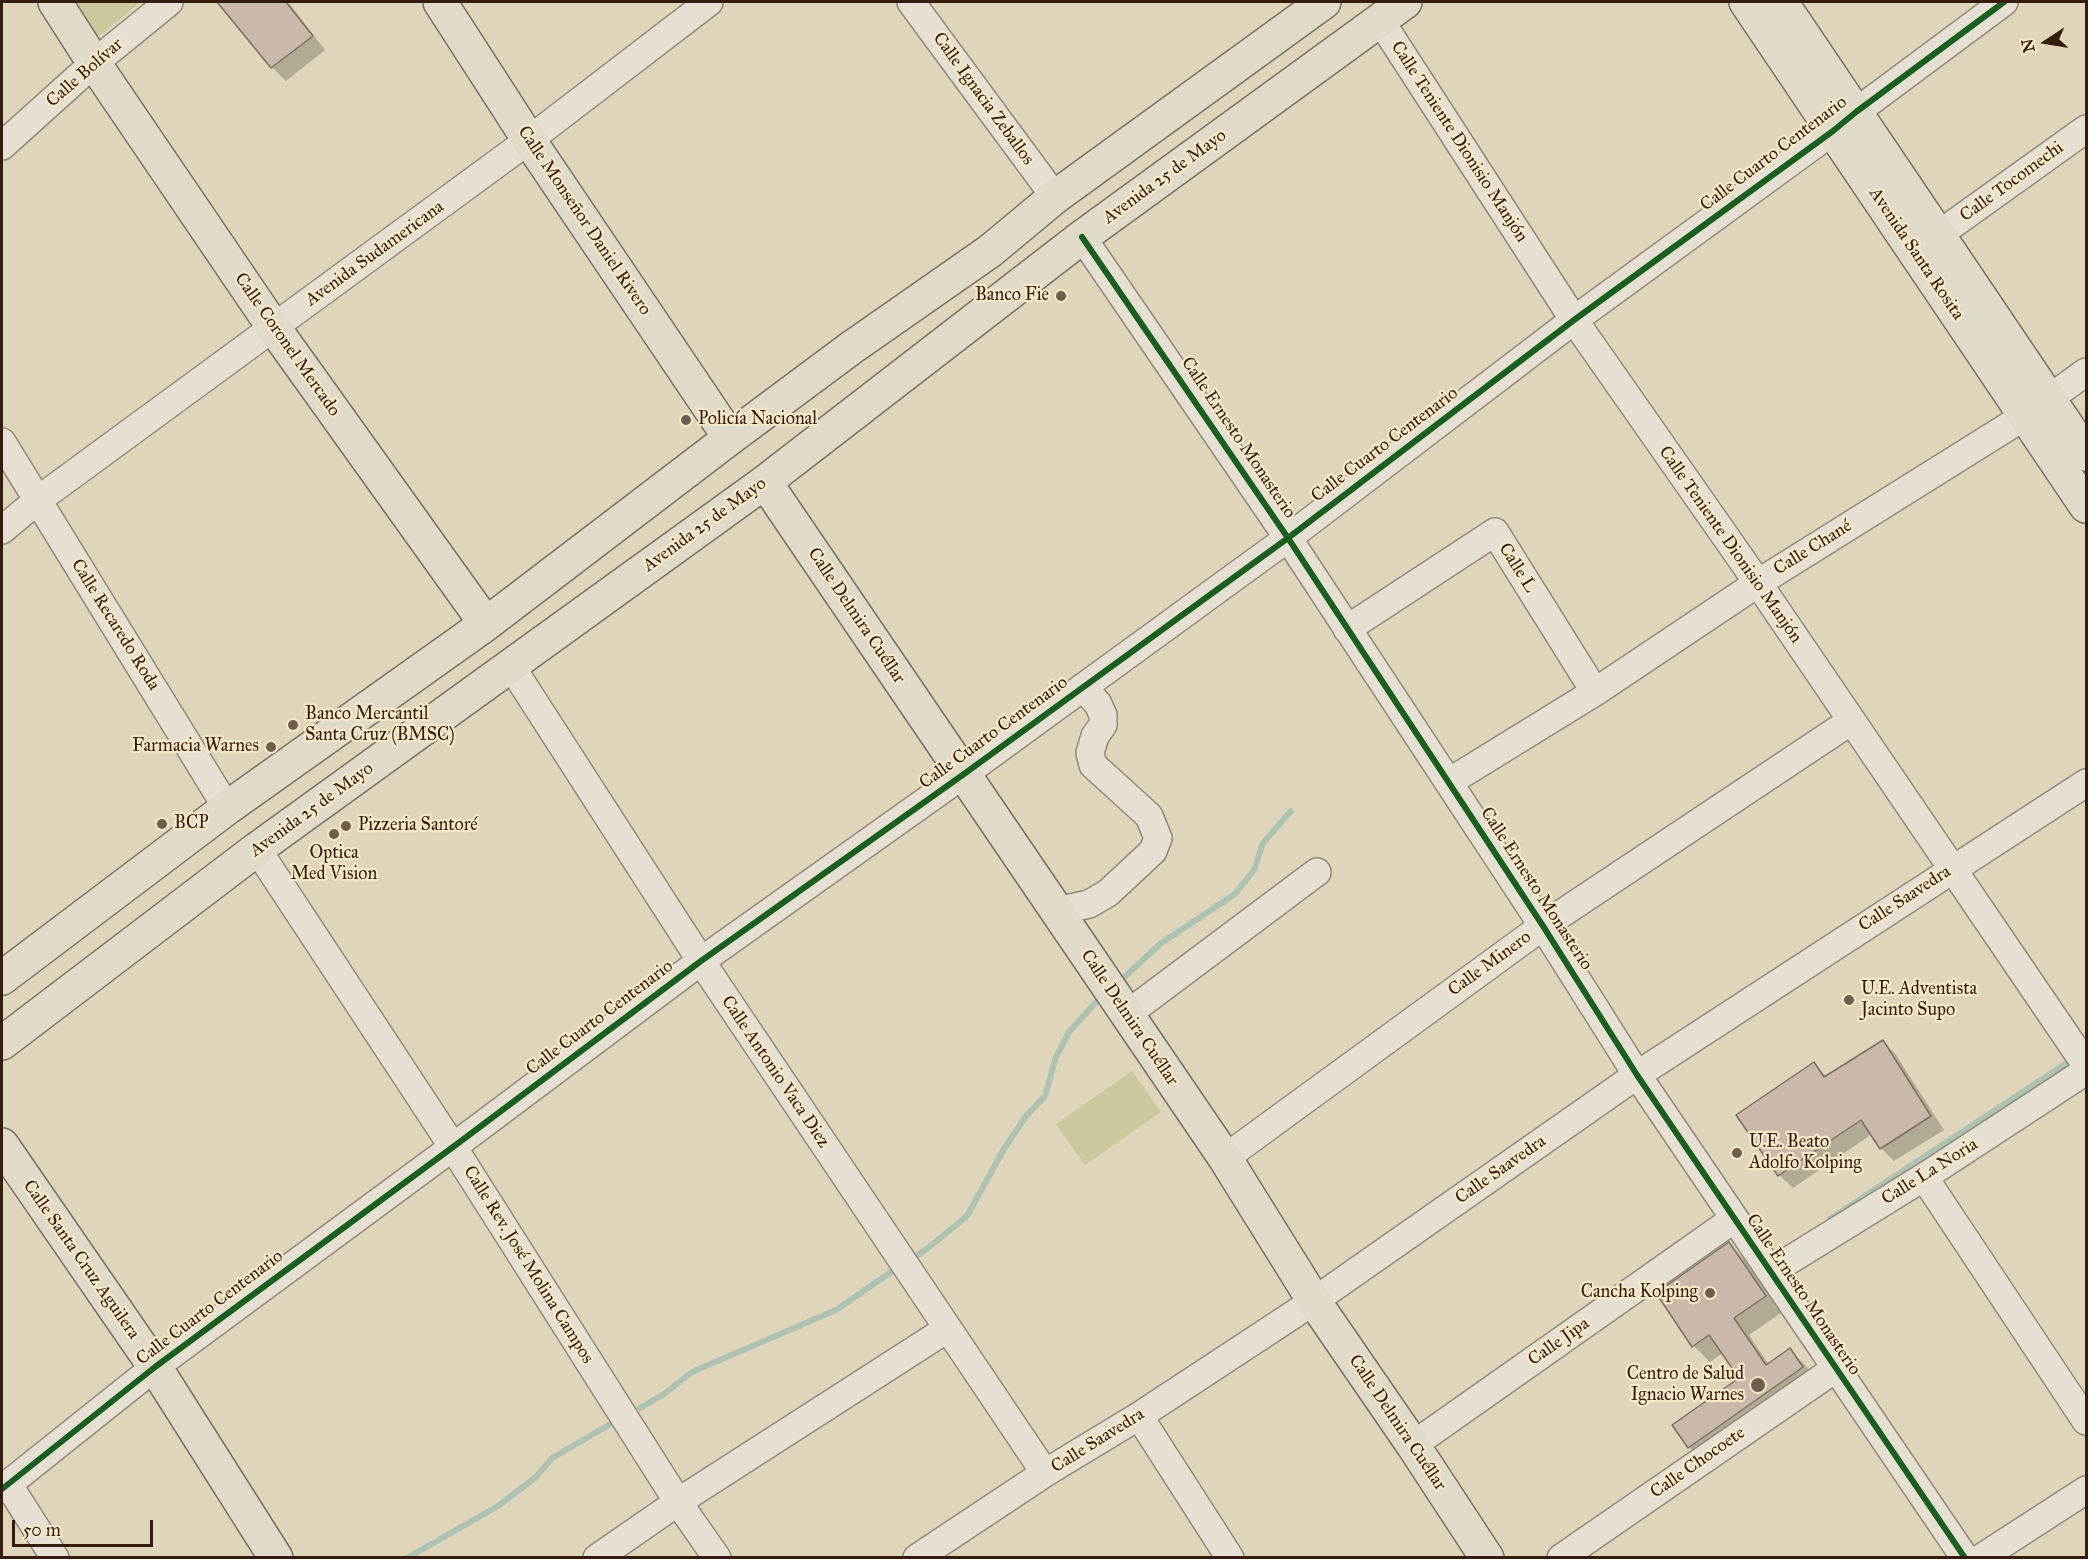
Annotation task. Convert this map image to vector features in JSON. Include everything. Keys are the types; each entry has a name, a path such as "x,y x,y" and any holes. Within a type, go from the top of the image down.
{"main road":[{"name":"Calle Coronel Mercado","path":"55,2 274,328 486,624"},
{"name":"Calle Monseñor Daniel Rivero","path":"440,2 529,140 730,438"},
{"path":"2,978 227,808 486,624 851,348 990,251 1055,197 1324,2"},
{"name":"Avenida Santa Rosita","path":"1746,2 1938,235 2037,408 2086,506"},
{"name":"Avenida Santa Rosita","path":"1781,2 1845,122 2037,408 2086,454"},
{"name":"Avenida 25 de Mayo","path":"2,1043 257,849 765,482 1082,237 1393,11"},
{"path":"951,338 936,339 926,335 923,326 927,316 942,299 979,271 990,251"},
{"path":"851,348 870,347 880,357 882,374 870,401"},
{"name":"Calle Delmira Cuéllar","path":"765,482 1225,1158 1314,1302 1413,1444 1487,1557"},
{"path":"376,702 366,718 368,734 380,744 396,749"},
{"path":"316,744 331,744 340,748 348,759 347,785"},
{"name":"Calle Santa Cruz Aguilera","path":"2,1145 154,1367 276,1557"}],"street":[{"name":"Calle Bolívar","path":"2,146 94,63 169,2"},
{"name":"Avenida Sudamericana","path":"2,530 38,500 529,140 709,2"},
{"name":"Calle Ignacia Zeballos","path":"911,2 1055,197"},
{"name":"Calle Cuarto Centenario","path":"5,1487 154,1367 701,961 1288,538 1574,320 1845,122 2004,2"},
{"name":"Calle Teniente Dionisio Manjón","path":"1393,11 1574,320 1758,583 1952,869 2079,1038 2086,1065"},
{"name":"Calle Tocomechi","path":"1938,235 2086,129"},
{"name":"Calle Ernesto Monasterio","path":"1082,237 1288,538 1543,926 1637,1075 1965,1557"},
{"name":"Calle Chané","path":"1449,783 1595,692 1758,583 2037,408 2086,372"},
{"name":"Calle Recaredo Roda","path":"2,442 227,808"},
{"name":"Calle L","path":"1347,629 1495,532 1595,692"},
{"name":"Calle Antonio Vaca Diez","path":"511,666 701,961 1045,1473"},
{"path":"1057,911 1089,904 1108,892 1153,851 1158,838 1149,816 1093,765 1090,753 1095,736 1103,725 1103,715 1098,704 1083,687"},
{"name":"Calle Minero","path":"1225,1158 1543,926 1851,721"},
{"name":"Calle Saavedra","path":"917,1557 1314,1302 1637,1075 2086,783"},
{"name":"Calle Rev. José Molina Campos","path":"257,849 453,1147 678,1502 717,1557"},
{"path":"1126,1015 1317,872"},
{"name":"Calle La Noria","path":"1772,1271 1924,1177 2086,1071"},
{"path":"1924,1177 2086,1421"},
{"name":"Calle Jipa","path":"1413,1444 1734,1220"},
{"path":"597,1557 678,1502 947,1329"},
{"name":"Calle Chocoete","path":"1561,1557 1835,1369"},
{"path":"1139,1416 1230,1557"},
{"path":"5,1487 55,1557"},
{"path":"1981,1557 2086,1490"}],"shaded area":[{"path":"68,2 141,2 101,35 87,33"},
{"path":"1132,1071 1161,1112 1085,1165 1056,1124"}],"building":[{"path":"217,2 286,2 313,36 271,68"},
{"path":"1883,1040 1931,1116 1880,1149 1861,1120 1778,1176 1736,1115 1814,1062 1824,1077"},
{"path":"1729,1242 1766,1296 1734,1318 1766,1365 1790,1348 1803,1367 1688,1448 1672,1425 1739,1378 1709,1335 1692,1347 1656,1293"}],"waterway":[{"path":"1118,983 1160,944 1235,894 1254,870 1263,843 1291,811"},
{"path":"915,1257 967,1216 1004,1149 1026,1116 1045,1096 1056,1057 1069,1032 1096,1002"},
{"path":"1830,1219 2065,1064"},
{"path":"640,1408 664,1394 692,1372 836,1310 897,1268"},
{"path":"407,1558 498,1506 536,1477 552,1458 614,1422"}],"cycle path":[{"path":"2,1489 155,1367 701,961 964,774 1288,538 1574,320 1833,131 2004,2"},
{"path":"1082,237 1288,538 1543,926 1637,1075 1965,1558"}],"place":[{"name":"Banco Fie","path":"1061,296"},
{"name":"Policía Nacional","path":"686,420"},
{"name":"Banco Mercantil Santa Cruz (BMSC)","path":"293,725"},
{"name":"Farmacia Warnes","path":"271,747"},
{"name":"BCP","path":"162,824"},
{"name":"Pizzeria Santoré","path":"346,826"},
{"name":"Optica Med Vision","path":"334,834"},
{"name":"U.E. Adventista Jacinto Supo","path":"1849,1000"},
{"name":"U.E. Beato Adolfo Kolping","path":"1737,1153"},
{"name":"Cancha Kolping","path":"1710,1293"},
{"name":"Centro de Salud Ignacio Warnes","path":"1758,1385"}]}
